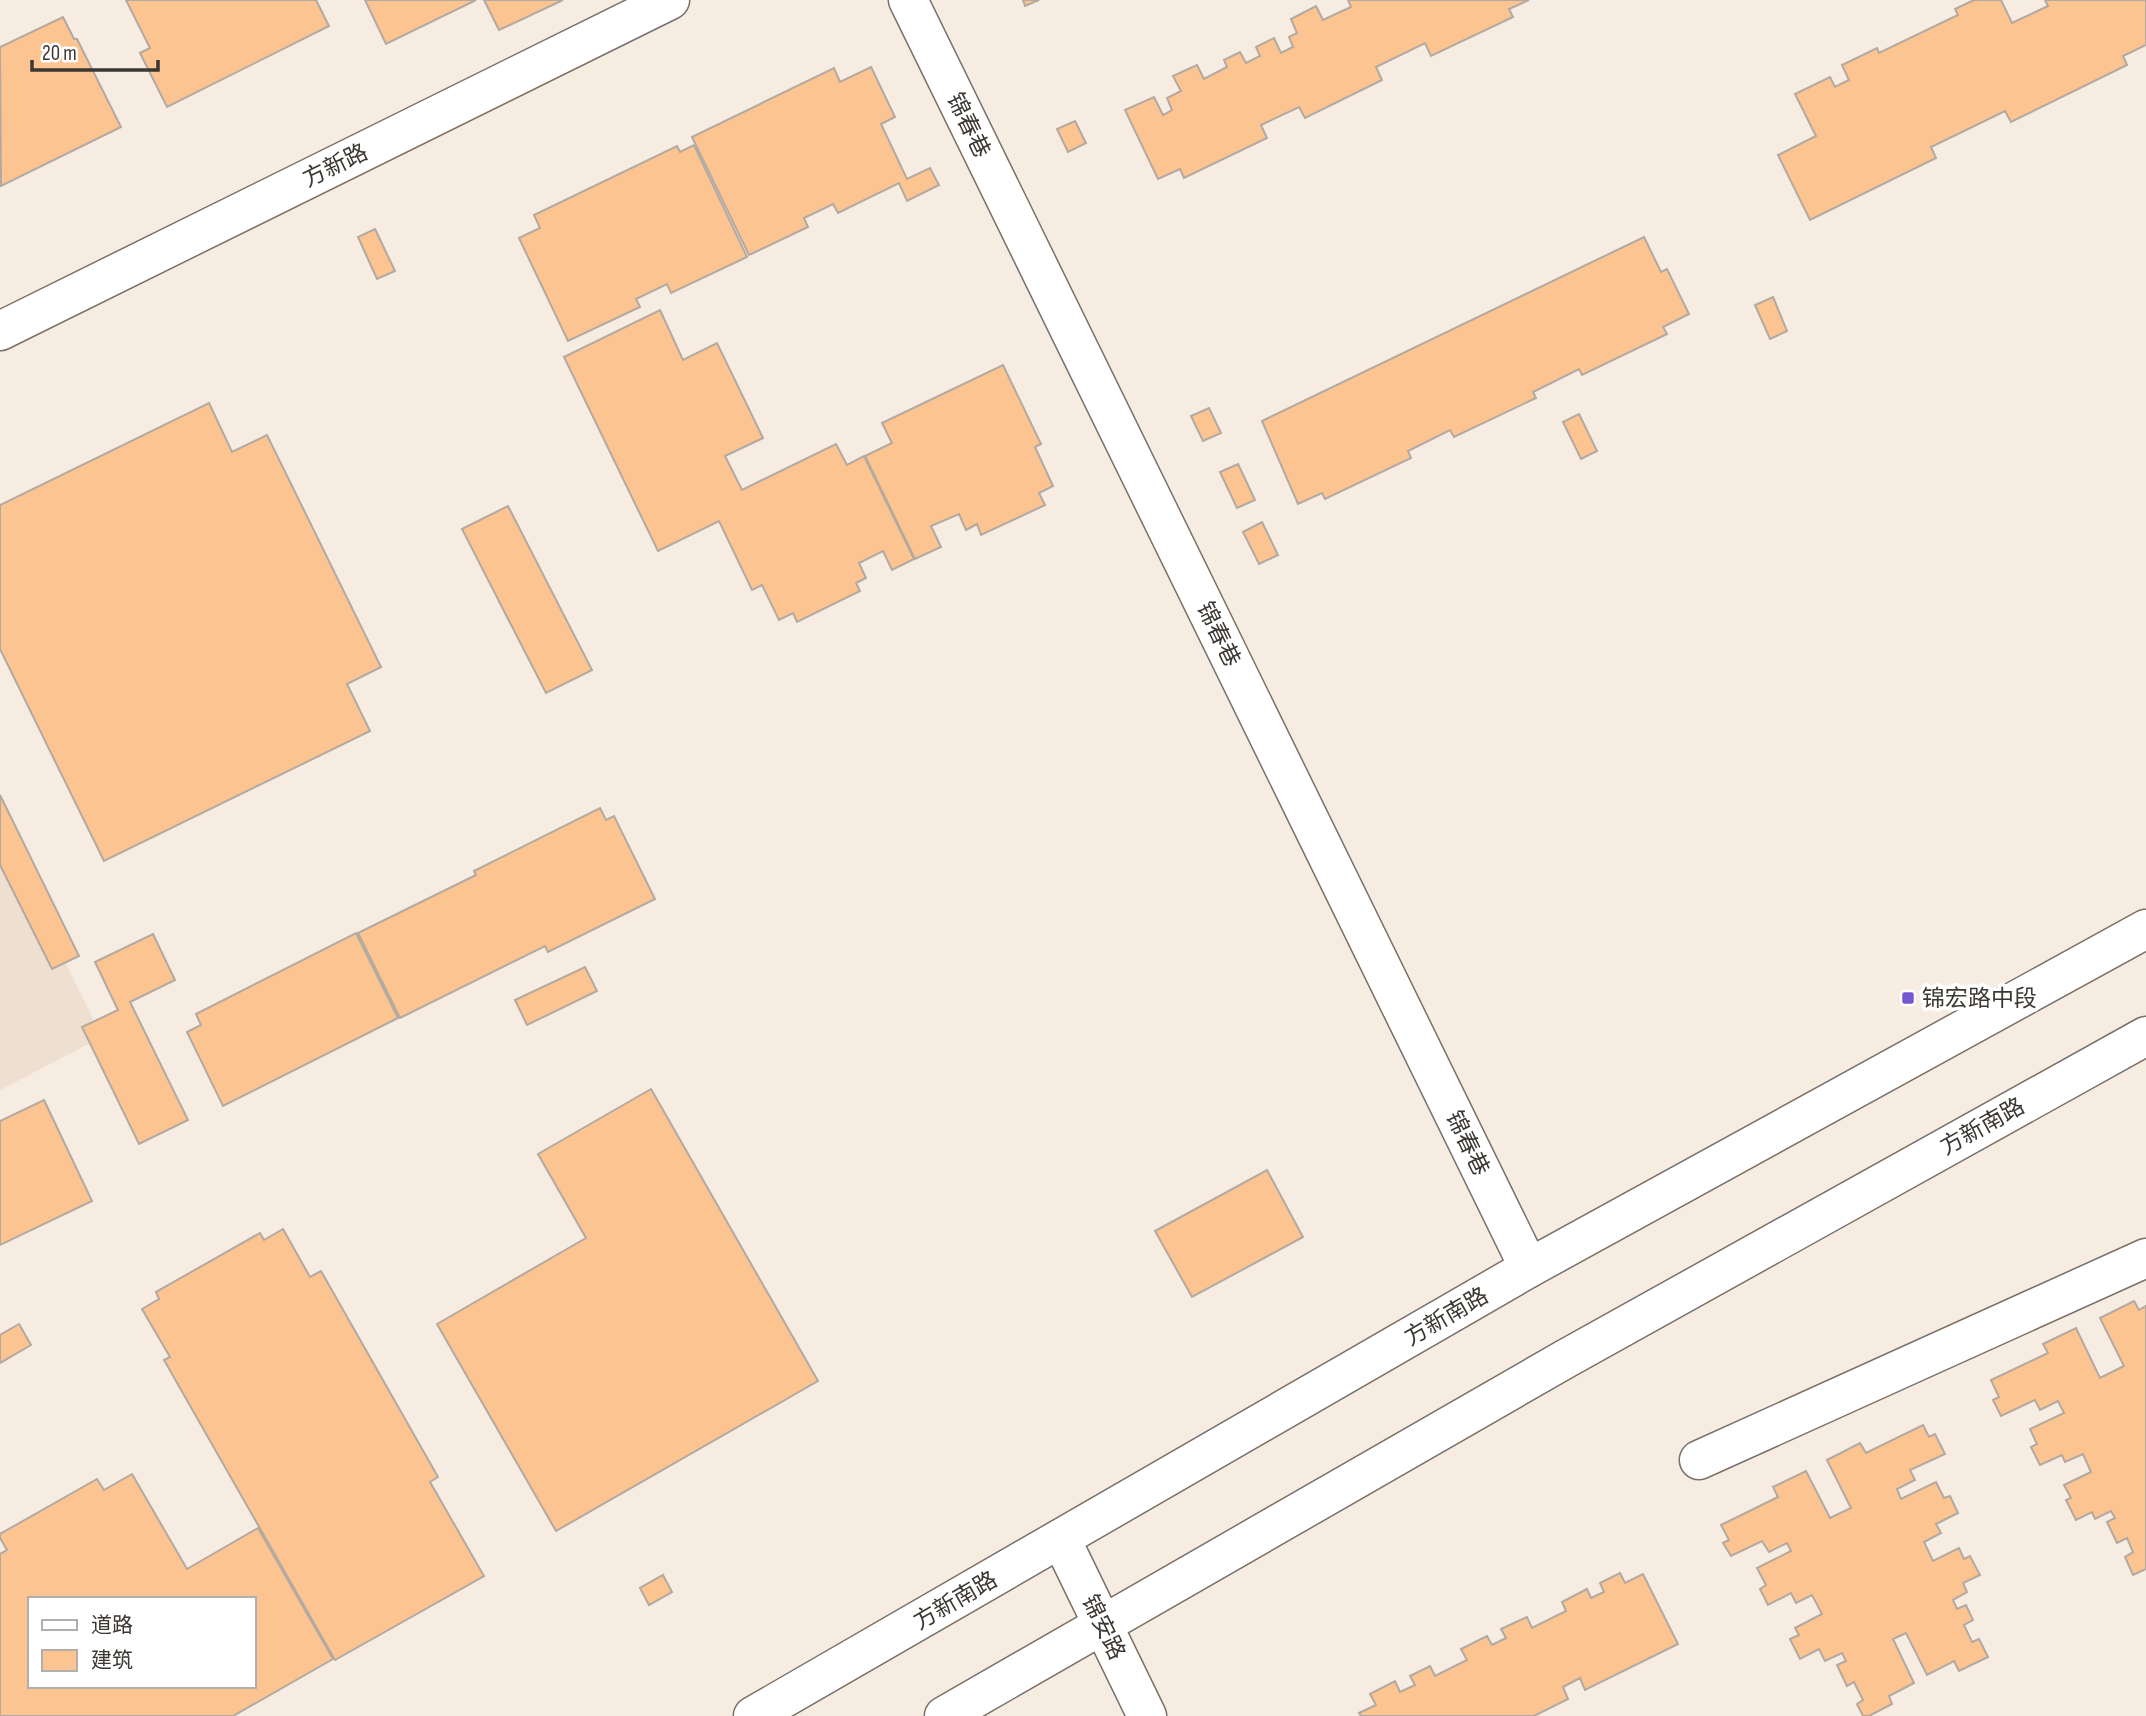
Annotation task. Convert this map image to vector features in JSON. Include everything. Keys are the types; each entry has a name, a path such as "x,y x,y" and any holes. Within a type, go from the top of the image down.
{"main road":[{"name":"方新路","path":"0,331 670,0"},
{"name":"锦春巷","path":"908,0 1529,1268"},
{"name":"方新南路","path":"753,1716 1529,1268 2146,929"},
{"name":"方新南路","path":"944,1716 1567,1358 2146,1036"},
{"path":"1699,1460 2146,1258"},
{"name":"锦安路","path":"1061,1539 1147,1716"}],"shaded area":[{"path":"0,830 102,1037 0,1090"}],"building":[{"path":"126,0 316,0 329,26 167,107 140,53 150,48"},
{"path":"365,0 476,0 386,44"},
{"path":"484,0 563,0 499,30"},
{"path":"1023,0 1039,0 1025,6"},
{"path":"1348,0 1529,0 1509,9 1513,17 1431,56 1425,43 1376,67 1382,80 1305,118 1299,107 1261,125 1267,138 1184,178 1180,169 1158,179 1125,110 1154,97 1163,115 1172,110 1167,98 1181,91 1173,76 1197,65 1204,79 1227,67 1224,60 1240,52 1246,63 1260,56 1256,47 1274,38 1281,53 1293,47 1289,37 1297,33 1291,19 1316,6 1323,20 1351,7"},
{"path":"1974,0 2001,0 2012,23 2048,6 2045,0 2146,0 2146,45 2123,56 2127,65 2011,122 2005,111 1931,147 1936,158 1810,220 1778,155 1816,136 1795,94 1830,77 1835,87 1849,80 1842,65 1877,48 1879,53 1958,15 1955,9"},
{"path":"63,17 74,39 77,39 121,127 1,186 0,47"},
{"path":"871,67 895,117 881,124 907,179 930,168 939,185 907,201 899,183 838,213 833,204 804,218 808,227 749,255 692,137 834,68 840,82"},
{"path":"1075,121 1086,143 1068,152 1057,129"},
{"path":"694,145 747,257 671,293 667,284 636,299 640,307 568,341 519,238 540,228 534,215 677,146 680,152"},
{"path":"375,229 395,271 377,279 358,237"},
{"path":"1644,237 1661,272 1667,269 1689,314 1663,327 1667,334 1582,375 1579,369 1533,392 1536,398 1454,437 1450,430 1408,451 1411,458 1325,499 1322,493 1298,504 1262,421"},
{"path":"1773,297 1787,331 1770,339 1755,305"},
{"path":"660,310 683,360 717,343 763,438 725,456 742,490 836,444 847,465 864,456 914,559 892,570 883,551 859,563 866,578 856,583 860,591 797,622 793,613 779,620 762,585 752,590 719,521 658,551 564,357"},
{"path":"1003,365 1041,444 1035,447 1053,486 1039,493 1045,505 981,535 977,524 966,530 959,514 931,526 941,547 915,559 865,456 892,443 882,423"},
{"path":"209,403 232,452 267,435 381,667 347,684 370,731 104,861 0,649 0,505"},
{"path":"1209,408 1221,433 1203,441 1191,416"},
{"path":"1579,414 1597,451 1581,459 1563,422"},
{"path":"1238,464 1255,500 1237,508 1220,472"},
{"path":"508,506 592,670 546,693 462,529"},
{"path":"1262,522 1278,555 1259,564 1243,532"},
{"path":"0,795 79,956 52,969 0,865"},
{"path":"600,808 606,820 614,816 655,899 548,952 545,946 400,1018 358,933 476,875 474,871"},
{"path":"356,933 398,1018 223,1106 187,1032 201,1025 196,1014"},
{"path":"153,934 175,980 130,1002 188,1120 139,1144 82,1027 118,1010 95,962"},
{"path":"585,967 597,991 527,1025 515,1000"},
{"path":"651,1089 818,1381 556,1531 437,1324 586,1238 538,1154"},
{"path":"44,1100 92,1201 0,1245 0,1121"},
{"path":"1267,1170 1303,1237 1192,1297 1155,1231"},
{"path":"283,1229 310,1277 321,1271 438,1477 430,1482 484,1576 335,1660 164,1360 170,1357 142,1309 159,1299 156,1292 260,1233 264,1240"},
{"path":"2134,1301 2139,1310 2146,1306 2146,1569 2133,1575 2125,1557 2133,1552 2127,1538 2117,1543 2107,1522 2115,1518 2111,1511 2095,1519 2092,1512 2076,1520 2066,1500 2071,1498 2064,1485 2091,1472 2083,1454 2065,1462 2062,1455 2040,1465 2031,1447 2037,1444 2030,1429 2064,1413 2058,1401 2040,1410 2035,1400 2001,1416 1993,1400 1999,1397 1991,1380 2048,1353 2043,1344 2076,1328 2100,1378 2124,1366 2100,1318"},
{"path":"19,1324 31,1345 0,1363 0,1335"},
{"path":"1923,1425 1929,1437 1935,1434 1945,1454 1910,1470 1915,1480 1897,1489 1901,1499 1936,1482 1944,1498 1950,1496 1958,1513 1936,1524 1941,1533 1924,1542 1933,1561 1959,1548 1964,1559 1970,1556 1980,1575 1963,1583 1967,1592 1953,1600 1957,1609 1966,1605 1973,1620 1964,1625 1972,1642 1979,1639 1988,1657 1959,1671 1954,1661 1927,1675 1906,1633 1893,1639 1914,1683 1889,1696 1892,1704 1869,1716 1863,1716 1857,1704 1863,1700 1854,1682 1847,1686 1837,1665 1846,1661 1842,1653 1825,1661 1819,1649 1800,1659 1790,1639 1799,1635 1795,1628 1822,1614 1812,1595 1796,1603 1791,1593 1768,1605 1760,1589 1766,1585 1757,1568 1791,1551 1787,1543 1769,1552 1762,1541 1731,1556 1723,1543 1729,1540 1721,1525 1778,1497 1773,1487 1806,1471 1830,1518 1851,1508 1827,1460 1860,1443 1866,1453"},
{"path":"132,1474 187,1569 258,1528 333,1659 233,1716 0,1716 0,1554 7,1550 0,1534 97,1479 104,1490"},
{"path":"1620,1573 1625,1583 1643,1574 1678,1644 1585,1690 1580,1678 1563,1687 1568,1699 1534,1716 1361,1716 1359,1713 1376,1705 1370,1694 1395,1681 1400,1692 1415,1685 1410,1676 1430,1666 1435,1676 1467,1660 1461,1649 1487,1636 1492,1645 1506,1638 1501,1629 1527,1617 1532,1628 1566,1611 1562,1602 1587,1589 1591,1598 1604,1592 1600,1583"},
{"path":"663,1575 672,1592 649,1605 640,1588"}],"place":[{"name":"锦宏路中段","path":"1908,998"}]}
